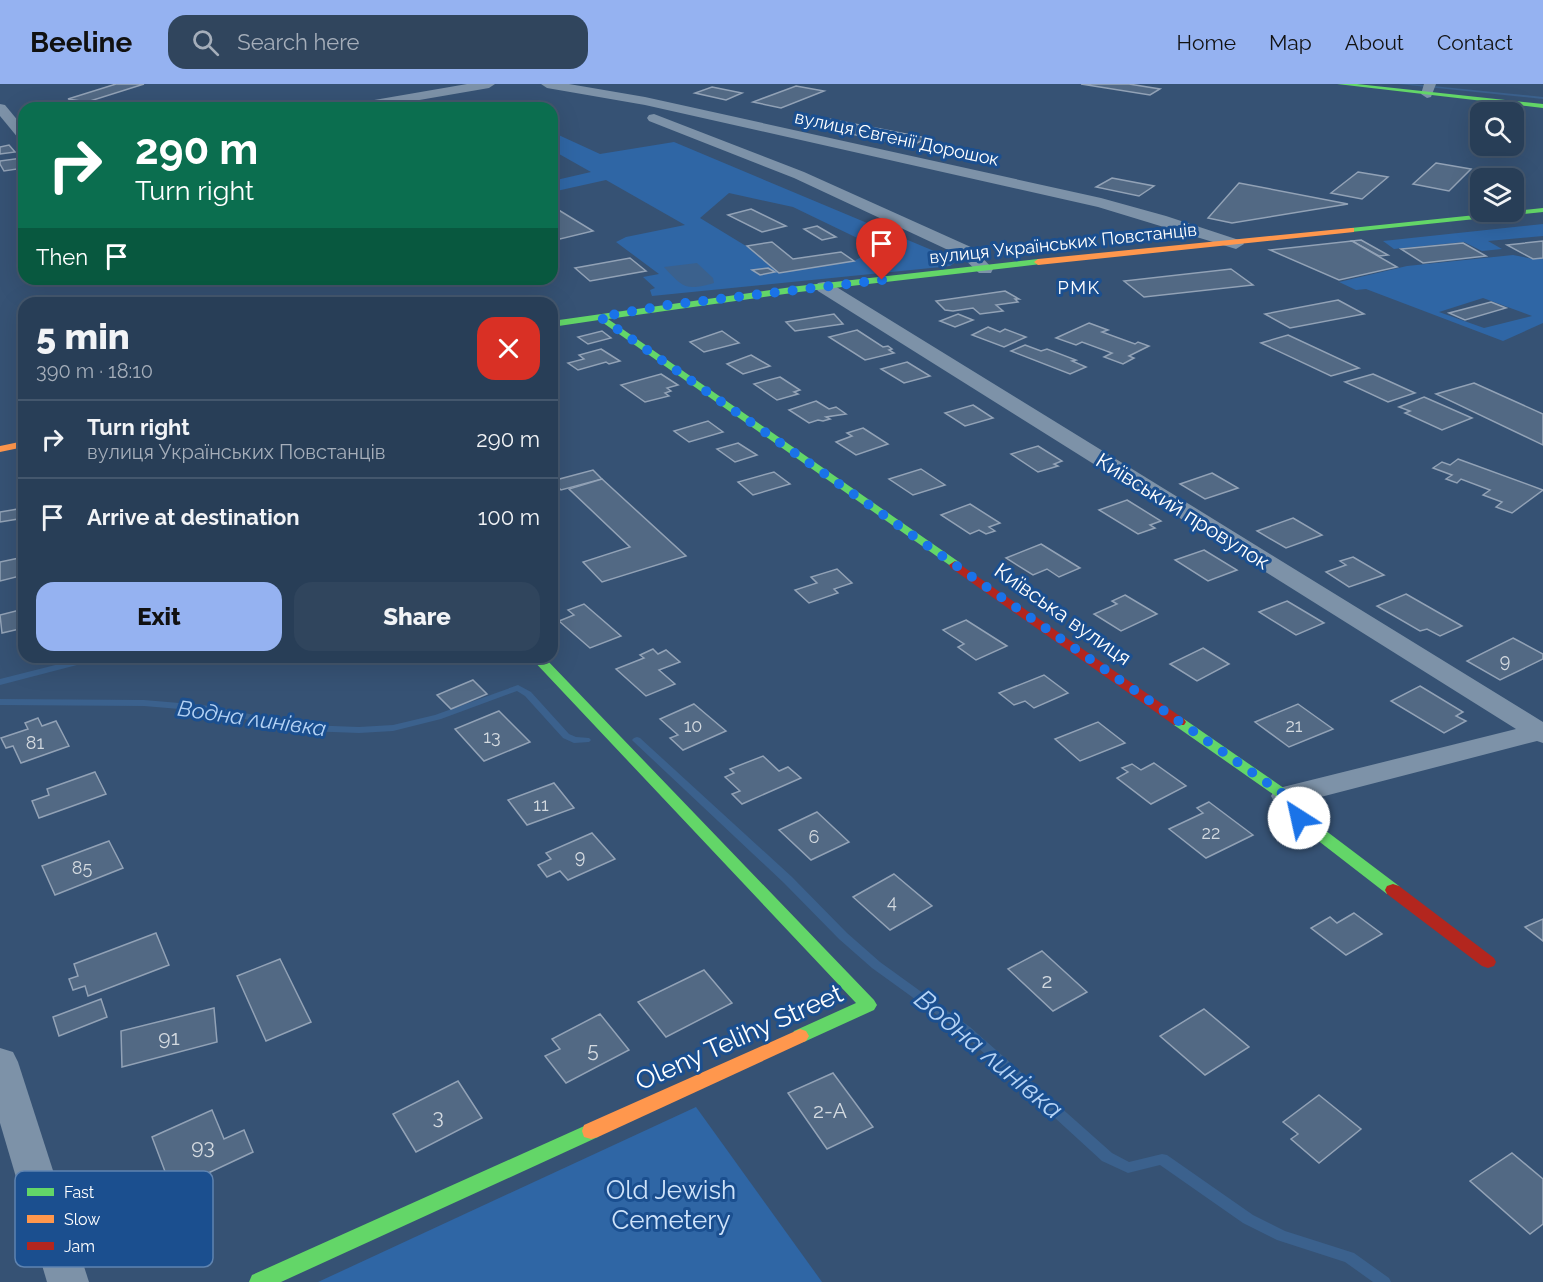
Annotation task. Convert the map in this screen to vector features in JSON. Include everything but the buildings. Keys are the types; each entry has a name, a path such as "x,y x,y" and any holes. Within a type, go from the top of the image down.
{"street":[{"path":"386,102 489,84"},
{"name":"вулиця Євгенії Дорошок","path":"547,84 612,95 1101,203 1160,219 1236,244"},
{"path":"1340,84 1428,89 1543,106"},
{"path":"612,95 647,87"},
{"path":"612,95 644,114 799,175 967,252 985,269"},
{"path":"0,108 18,129"},
{"name":"вулиця Українських Повстанців","path":"558,323 668,305 824,287 1543,210"},
{"name":"Київський провулок","path":"824,287 1541,733"},
{"name":"Київська вулиця","path":"600,317 1286,796 1299,818 1488,962"},
{"path":"0,449 18,445"},
{"name":"Oleny Telihy Street","path":"259,1282 868,1005 543,663"},
{"path":"1286,796 1541,733"},
{"path":"0,1062 34,1171"},
{"path":"63,1267 68,1282"}],"green space":[{"path":"558,135 600,154 674,142 946,256 956,255 957,261 950,266 652,296 650,290 655,288 643,277 659,274 616,242 626,237 685,225 606,180 558,191 558,180 591,172 558,153","holes":["729,193 793,207 878,248 854,261 779,273 746,246 700,218"]},
{"path":"1543,224 1543,236 1488,241 1502,249 1482,251 1464,242 1394,249 1383,241"},
{"path":"1513,255 1533,259 1543,258 1543,323 1503,341 1366,289 1356,290 1339,282 1407,266","holes":["1483,298 1532,316 1484,328 1439,312"]},
{"name":"Old Jewish Cemetery","path":"696,1107 822,1282 318,1282"}],"shaded area":[{"path":"697,263 713,278 714,283 697,287 686,286 664,267"}],"waterway":[{"path":"1400,84 1543,98"},
{"name":"Водна линівка","path":"0,682 74,663"},
{"name":"Водна линівка","path":"0,702 144,703 203,708 306,728 359,730 393,728 438,717 518,688 528,694 566,736 574,740 586,740"},
{"name":"Водна линівка","path":"637,740 788,880 843,936 876,965 966,1030 1107,1157 1128,1168 1162,1159 1248,1219 1282,1236 1349,1257 1384,1282"}],"traffic: fast":[{"path":"1340,84 1543,106"},
{"path":"1351,230 1543,210"},
{"path":"558,323 799,289 1038,262"},
{"path":"600,317 955,565"},
{"path":"543,663 868,1005 800,1036"},
{"path":"1179,722 1286,796 1299,818 1393,890"},
{"path":"259,1282 591,1131"}],"traffic: slow":[{"path":"1038,262 1351,230"},
{"path":"0,449 18,445"},
{"path":"591,1131 800,1036"}],"traffic: jam":[{"path":"955,565 1179,722"},
{"path":"1393,890 1488,962"}],"district":[{"name":"PMK","path":"1079,287"}],"route":[{"path":"882,280 668,305 600,317 1286,796 1299,818"}]}
